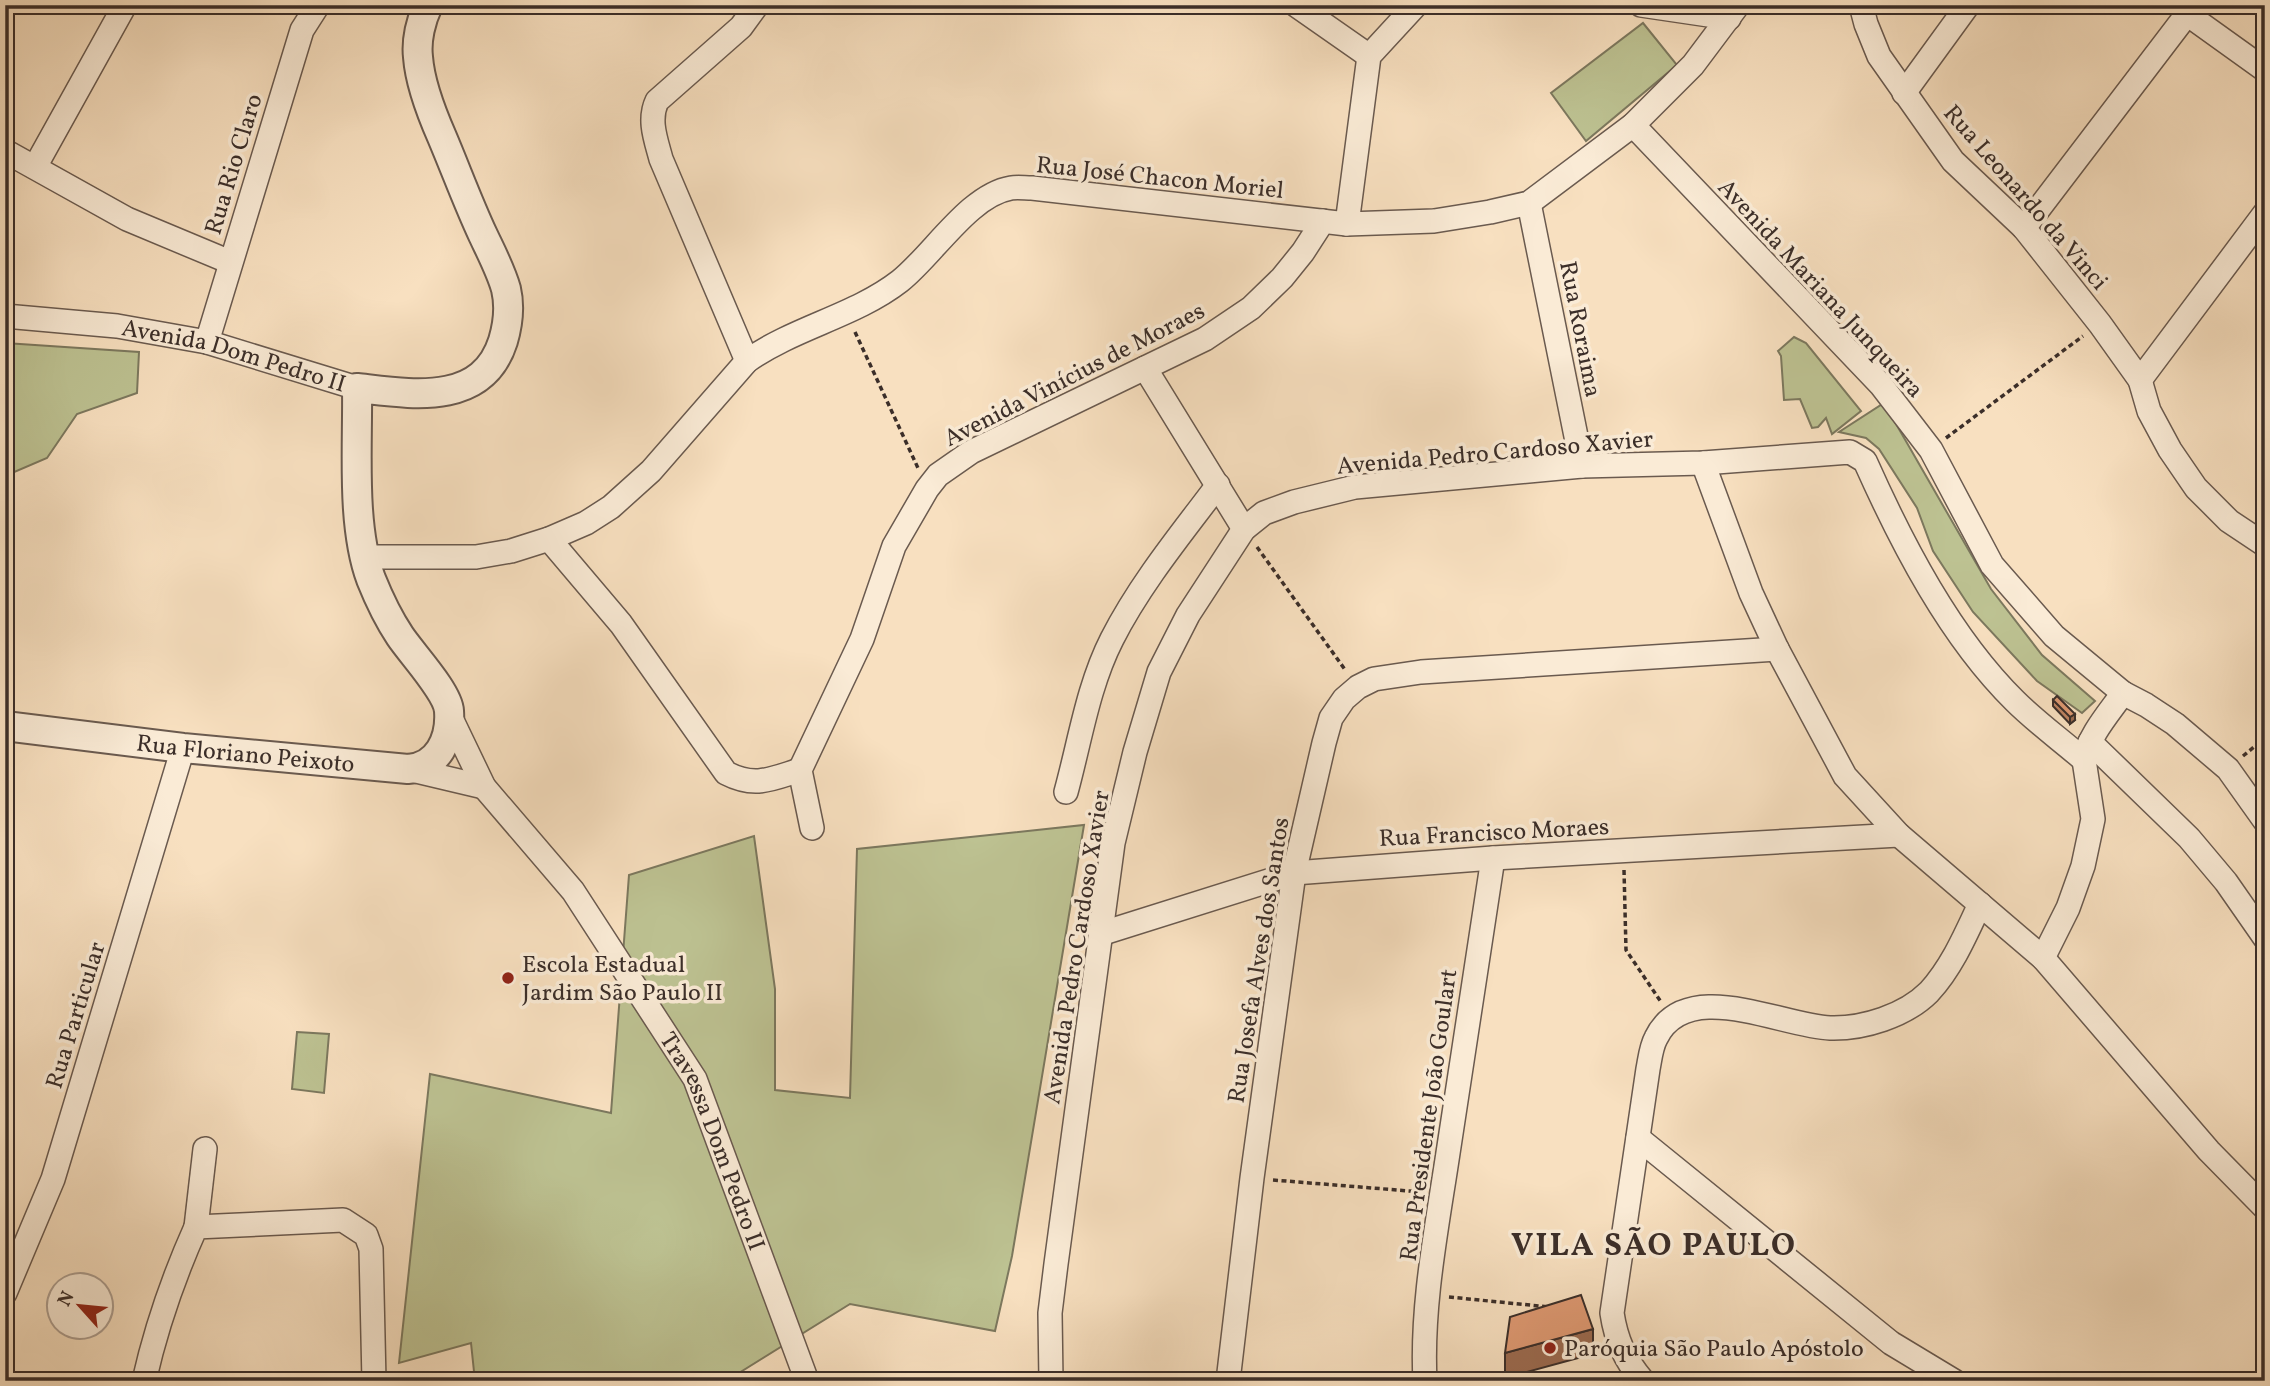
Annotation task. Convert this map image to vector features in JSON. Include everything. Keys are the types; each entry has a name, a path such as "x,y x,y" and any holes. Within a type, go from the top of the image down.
{"street":[{"path":"35,167 125,5"},
{"name":"Rua Rio Claro","path":"206,342 302,30 318,5"},
{"name":"Avenida Dom Pedro II","path":"5,316 117,326 206,342 357,388 428,394 459,389 481,377 500,349 507,328 506,288 465,197 421,80 417,54 418,38 428,5"},
{"path":"747,361 662,159 653,131 653,116 657,101 741,27 757,5"},
{"path":"1296,5 1369,56"},
{"path":"1347,224 1369,56 1416,5"},
{"path":"1641,5 1734,12"},
{"name":"Rua Leonardo da Vinci","path":"1861,5 1879,56 1952,160 2024,228 2100,324 2140,380 2149,411 2170,450 2196,488 2229,521 2265,545"},
{"path":"1904,93 1968,5"},
{"path":"2024,228 2190,10 2265,70"},
{"path":"1633,125 1693,65 1734,12"},
{"name":"Rua José Chacon Moriel","path":"364,557 475,557 511,551 586,523 621,498 651,471 747,361 765,348 846,312 898,283 925,260 962,218 994,194 1011,188 1032,188 1347,224 1434,220 1529,203 1633,125"},
{"name":"Avenida Mariana Junqueira","path":"1633,125 1881,384 1930,450 1992,565 2054,636 2123,693 2175,724 2228,769 2265,821"},
{"path":"5,151 127,219 230,262"},
{"name":"Rua Roraima","path":"1529,203 1581,466"},
{"path":"2140,380 2265,213"},
{"name":"Avenida Vinícius de Moraes","path":"800,771 862,639 894,546 927,489 939,475 971,452 1205,339 1251,308 1282,278 1323,221"},
{"path":"1145,368 1244,529"},
{"name":"Travessa Dom Pedro II","path":"357,388 359,514 364,557 385,611 448,702 449,714 484,788 573,891 695,1079 807,1381"},
{"name":"Avenida Pedro Cardoso Xavier","path":"1051,1381 1050,1313 1100,934 1113,843 1135,752 1159,672 1188,615 1244,529 1264,513 1294,502 1355,487 1581,466 1703,463 1846,452 1856,454 1865,461 1912,557 1951,622 1980,661 2014,700 2087,751"},
{"path":"1703,463 1731,542 1777,649 1845,776 1899,835 2043,958 2208,1151 2265,1208"},
{"path":"1066,792 1094,683 1112,639 1135,600 1218,485"},
{"path":"549,539 621,624 726,773 739,780 759,783 800,771 812,828"},
{"name":"Rua Josefa Alves dos Santos","path":"1228,1381 1252,1178 1294,873 1331,718 1344,699 1358,687 1374,679 1421,672 1777,649"},
{"path":"2043,958 2068,908 2083,866 2094,819 2087,751 2123,693"},
{"path":"408,769 420,768 440,752 449,728 449,714"},
{"name":"Rua Floriano Peixoto","path":"5,726 183,748 408,769"},
{"name":"Rua Particular","path":"5,1293 53,1179 183,748"},
{"path":"2087,751 2189,838 2226,882 2265,938"},
{"path":"408,769 484,788"},
{"name":"Rua Francisco Moraes","path":"1100,934 1294,873 1493,858 1899,835"},
{"name":"Rua Presidente João Goulart","path":"1425,1381 1429,1295 1442,1194 1493,858"},
{"path":"1643,1381 1622,1352 1612,1313 1654,1041 1671,1019 1689,1010 1706,1007 1731,1007 1829,1028 1864,1025 1897,1013 1928,993 1936,983 1964,941 1980,904"},
{"path":"1638,1138 1891,1343 1954,1381"},
{"path":"144,1381 152,1347 181,1261 196,1227 205,1149"},
{"path":"196,1227 343,1220 366,1235 371,1249 374,1381"}],"path":[{"path":"846,312 927,489"},
{"path":"1930,450 2100,324"},
{"path":"1244,529 1358,687"},
{"path":"2228,769 2265,738"},
{"path":"1624,851 1626,950 1671,1019"},
{"path":"1252,1178 1442,1194"},
{"path":"1429,1295 1560,1308"}],"green space":[{"path":"1643,23 1677,65 1586,141 1551,93"},
{"path":"1794,337 1806,343 1861,411 1832,434 1826,418 1818,427 1812,428 1800,399 1784,400 1781,356 1778,351"},
{"path":"5,343 139,352 137,393 77,414 47,458 12,473 5,473"},
{"path":"1884,403 1991,589 2042,655 2095,701 2082,713 2037,681 1973,612 1933,551 1917,508 1879,449 1866,438 1839,432"},
{"path":"1084,825 1012,1256 995,1331 850,1304 726,1381 475,1381 471,1343 399,1363 430,1074 611,1113 629,875 754,836 775,989 775,1090 850,1098 857,849"},
{"path":"297,1032 329,1034 324,1093 292,1089"}],"building":[{"path":"2057,696 2075,714 2070,717 2053,700"},
{"path":"1581,1295 1593,1329 1505,1353 1510,1317"}],"place":[{"name":"Escola Estadual Jardim São Paulo II","path":"508,978"},
{"name":"Paróquia São Paulo Apóstolo","path":"1550,1348"}],"district":[{"name":"VILA SÃO PAULO","path":"1654,1244"}]}
